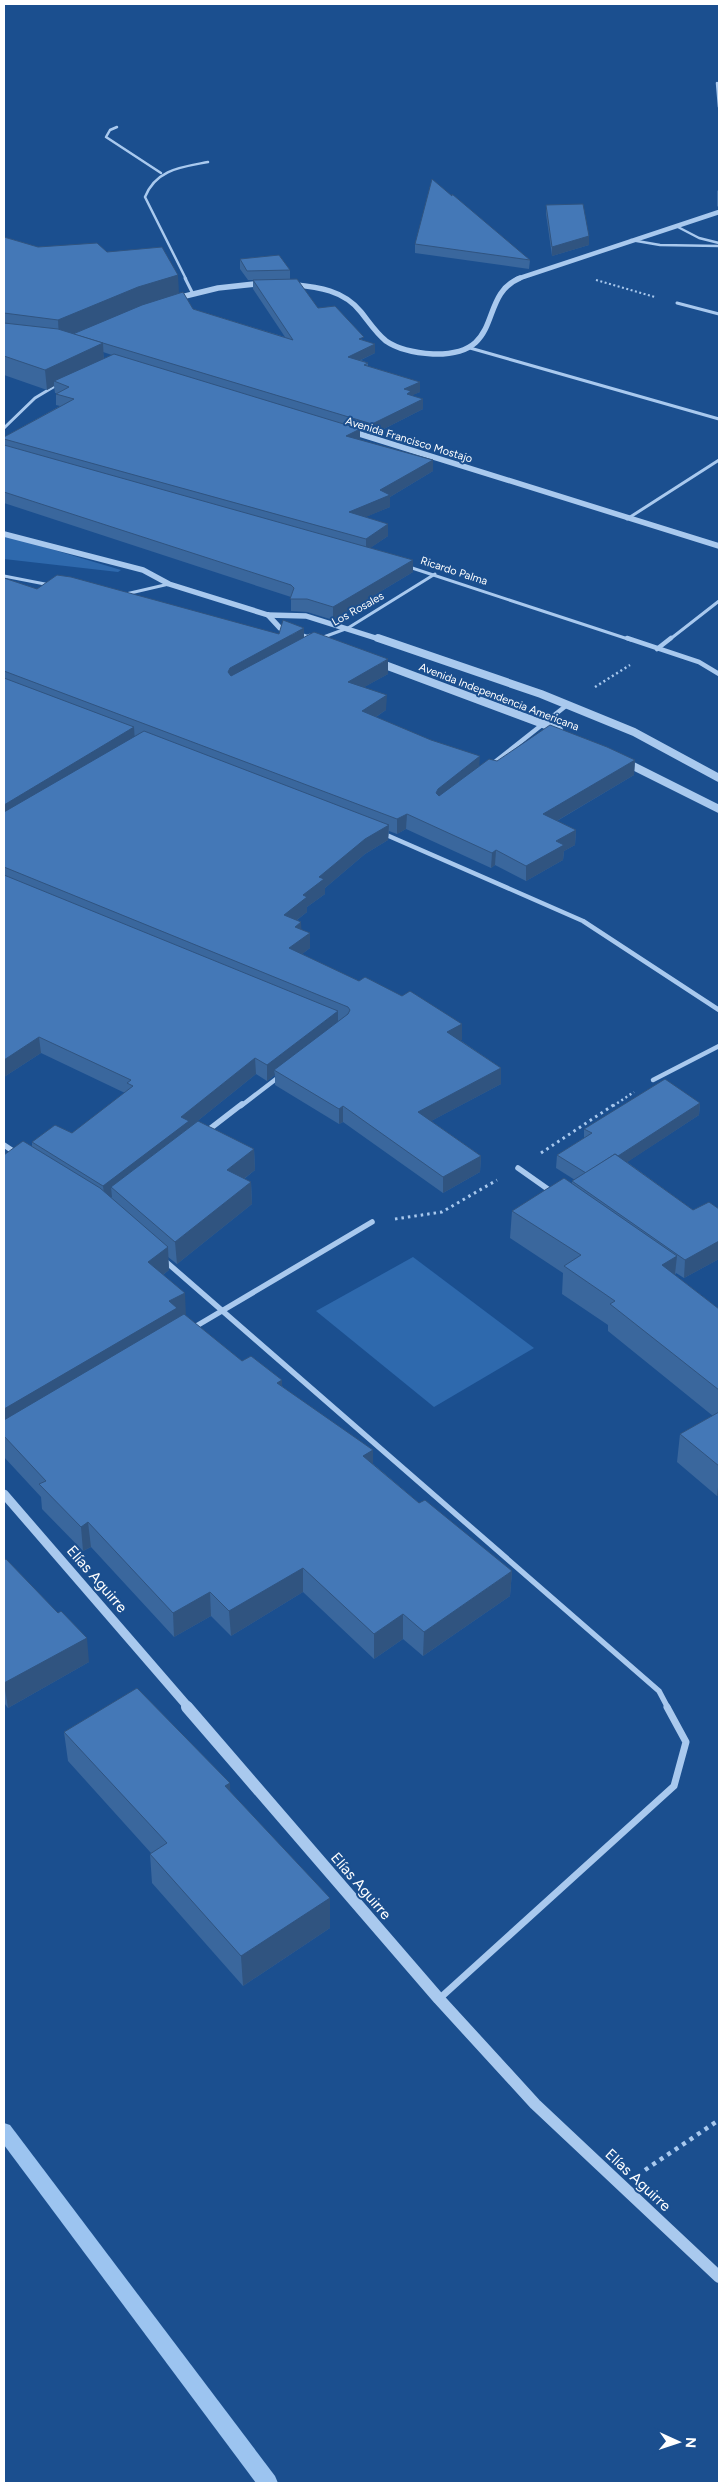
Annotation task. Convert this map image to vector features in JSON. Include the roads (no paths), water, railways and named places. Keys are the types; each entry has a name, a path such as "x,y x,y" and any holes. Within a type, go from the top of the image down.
{"street":[{"path":"717,83 719,107"},
{"path":"117,127 110,130 106,137 161,173"},
{"path":"192,292 145,197 147,189 161,173 208,162"},
{"path":"719,191 719,206"},
{"path":"470,348 480,337 503,292 517,279 719,212"},
{"path":"676,226 699,238 719,245"},
{"path":"630,240 660,245 719,245"},
{"path":"164,302 192,292 233,284 272,283"},
{"path":"281,284 320,287 348,299 386,341 407,350 430,354 470,348 719,419"},
{"path":"677,304 719,314"},
{"path":"4,428 35,398 61,383"},
{"name":"Avenida Francisco Mostajo","path":"340,428 627,519 719,546"},
{"path":"627,519 719,460"},
{"name":"Avenida Independencia Americana","path":"4,534 143,570 169,584 268,615 306,616 348,628 567,705 634,732 719,778"},
{"name":"Ricardo Palma","path":"398,563 699,662 719,674"},
{"name":"Los Rosales","path":"308,644 348,628 436,574"},
{"path":"4,576 54,585"},
{"path":"120,594 128,595 169,584"},
{"path":"657,649 719,601"},
{"name":"Avenida Independencia Americana","path":"268,615 280,628 331,645"},
{"name":"Avenida Independencia Americana","path":"368,658 564,732"},
{"path":"484,771 567,705"},
{"path":"615,757 719,809"},
{"path":"373,829 583,920 719,1010"},
{"path":"653,1080 719,1046"},
{"path":"198,1137 284,1073"},
{"path":"4,1145 21,1156"},
{"path":"518,1168 558,1196"},
{"path":"189,1330 372,1222"},
{"path":"157,1253 659,1691 686,1742 674,1786 439,1999"},
{"name":"Elías Aguirre","path":"4,1494 439,1999 535,2104 719,2277"}],"waterway":[{"path":"4,2131 268,2483"}]}
